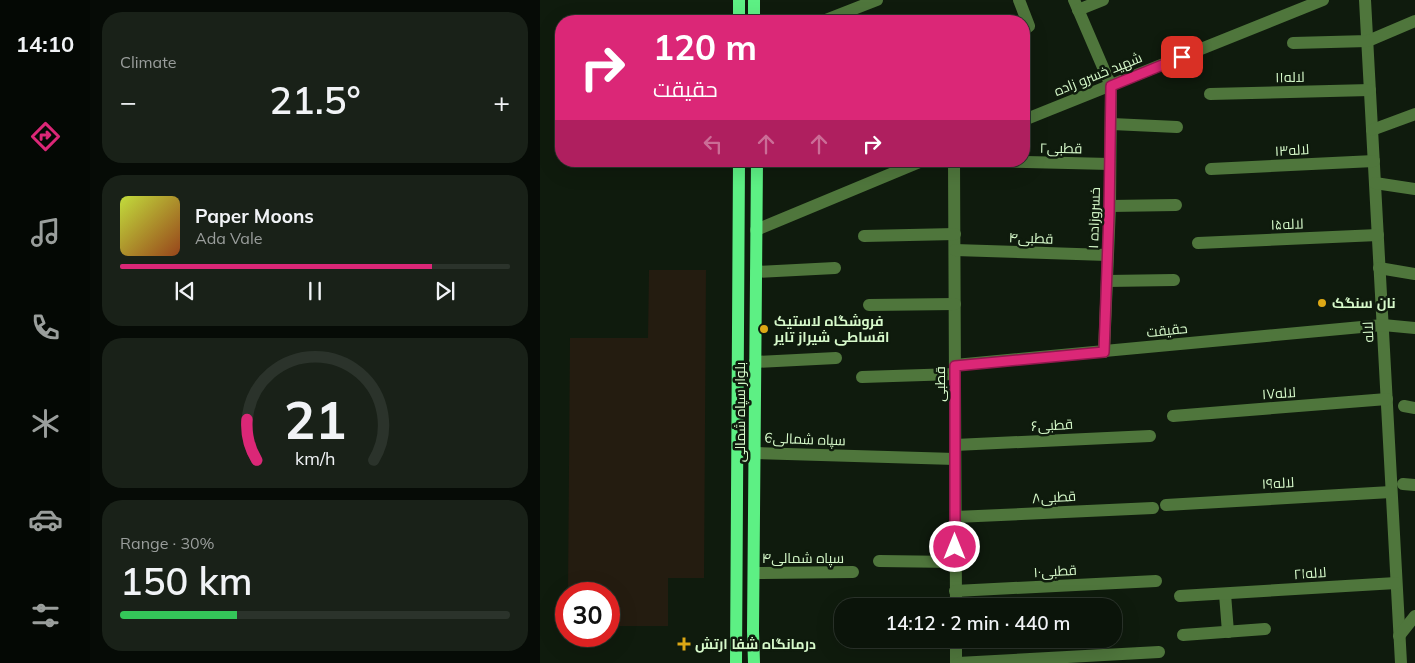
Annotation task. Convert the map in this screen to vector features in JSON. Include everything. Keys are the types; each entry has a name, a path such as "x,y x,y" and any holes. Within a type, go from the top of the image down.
{"main road":[{"path":"739,0 739,15"},
{"path":"754,0 754,15"},
{"name":"بلوار سپاه شمالی","path":"736,663 739,167"},
{"name":"بلوار سپاه شمالی","path":"754,663 757,167"},
{"path":"738,502 754,501"}],"street":[{"path":"838,15 877,0"},
{"path":"1019,0 1023,15"},
{"path":"1103,0 1076,5 1111,86"},
{"name":"شهید خسرو زاده","path":"1030,118 1323,0"},
{"name":"لاله","path":"1365,0 1400,663"},
{"path":"1293,43 1368,41 1415,21"},
{"name":"خسروزاده ۱","path":"1104,352 1110,206 1111,86"},
{"name":"لاله۱۱","path":"1210,94 1370,90"},
{"path":"1372,130 1413,117"},
{"path":"1112,124 1177,127"},
{"name":"لاله۱۳","path":"1211,169 1374,161"},
{"name":"قطبی۲","path":"1030,162 1110,164"},
{"path":"756,230 908,167"},
{"name":"قطبی","path":"954,167 956,598"},
{"path":"1375,183 1415,189"},
{"path":"1110,206 1176,206"},
{"path":"864,236 955,234"},
{"name":"لاله۱۵","path":"1198,243 1378,235"},
{"name":"قطبی۴","path":"955,250 1107,255"},
{"path":"756,272 835,268"},
{"path":"1380,268 1415,274"},
{"path":"1107,281 1174,280"},
{"path":"869,305 955,304"},
{"name":"حقیقت","path":"862,377 955,370 1104,352 1383,325 1415,328"},
{"path":"755,362 836,358"},
{"name":"لاله۱۷","path":"1173,416 1386,399"},
{"name":"قطبی۶","path":"955,445 1150,436"},
{"name":"6سپاه شمالی","path":"754,453 955,459"},
{"name":"لاله۱۹","path":"1166,505 1391,492"},
{"name":"قطبی۸","path":"955,517 1153,508"},
{"path":"879,561 955,562"},
{"name":"سپاه شمالی۴","path":"754,573 853,572"},
{"name":"قطبی۱۰","path":"956,590 1156,581"},
{"name":"لاله۲۱","path":"1180,596 1396,582"},
{"path":"1225,594 1228,632"},
{"path":"1399,636 1415,616"},
{"path":"1183,635 1265,629"},
{"path":"956,648 957,663 1159,652"}],"shaded area":[{"path":"649,270 706,270 704,578 668,578 668,626 620,626 620,582 568,582 570,338 648,338"}],"place":[{"name":"نان سنگک","path":"1322,303"},
{"name":"فروشگاه لاستیک اقساطی شیراز تایر","path":"764,329"},
{"name":"درمانگاه شفا ارتش","path":"684,644"}],"route":[{"path":"955,547 955,366 1104,352 1112,124 1111,86 1182,57"}]}
